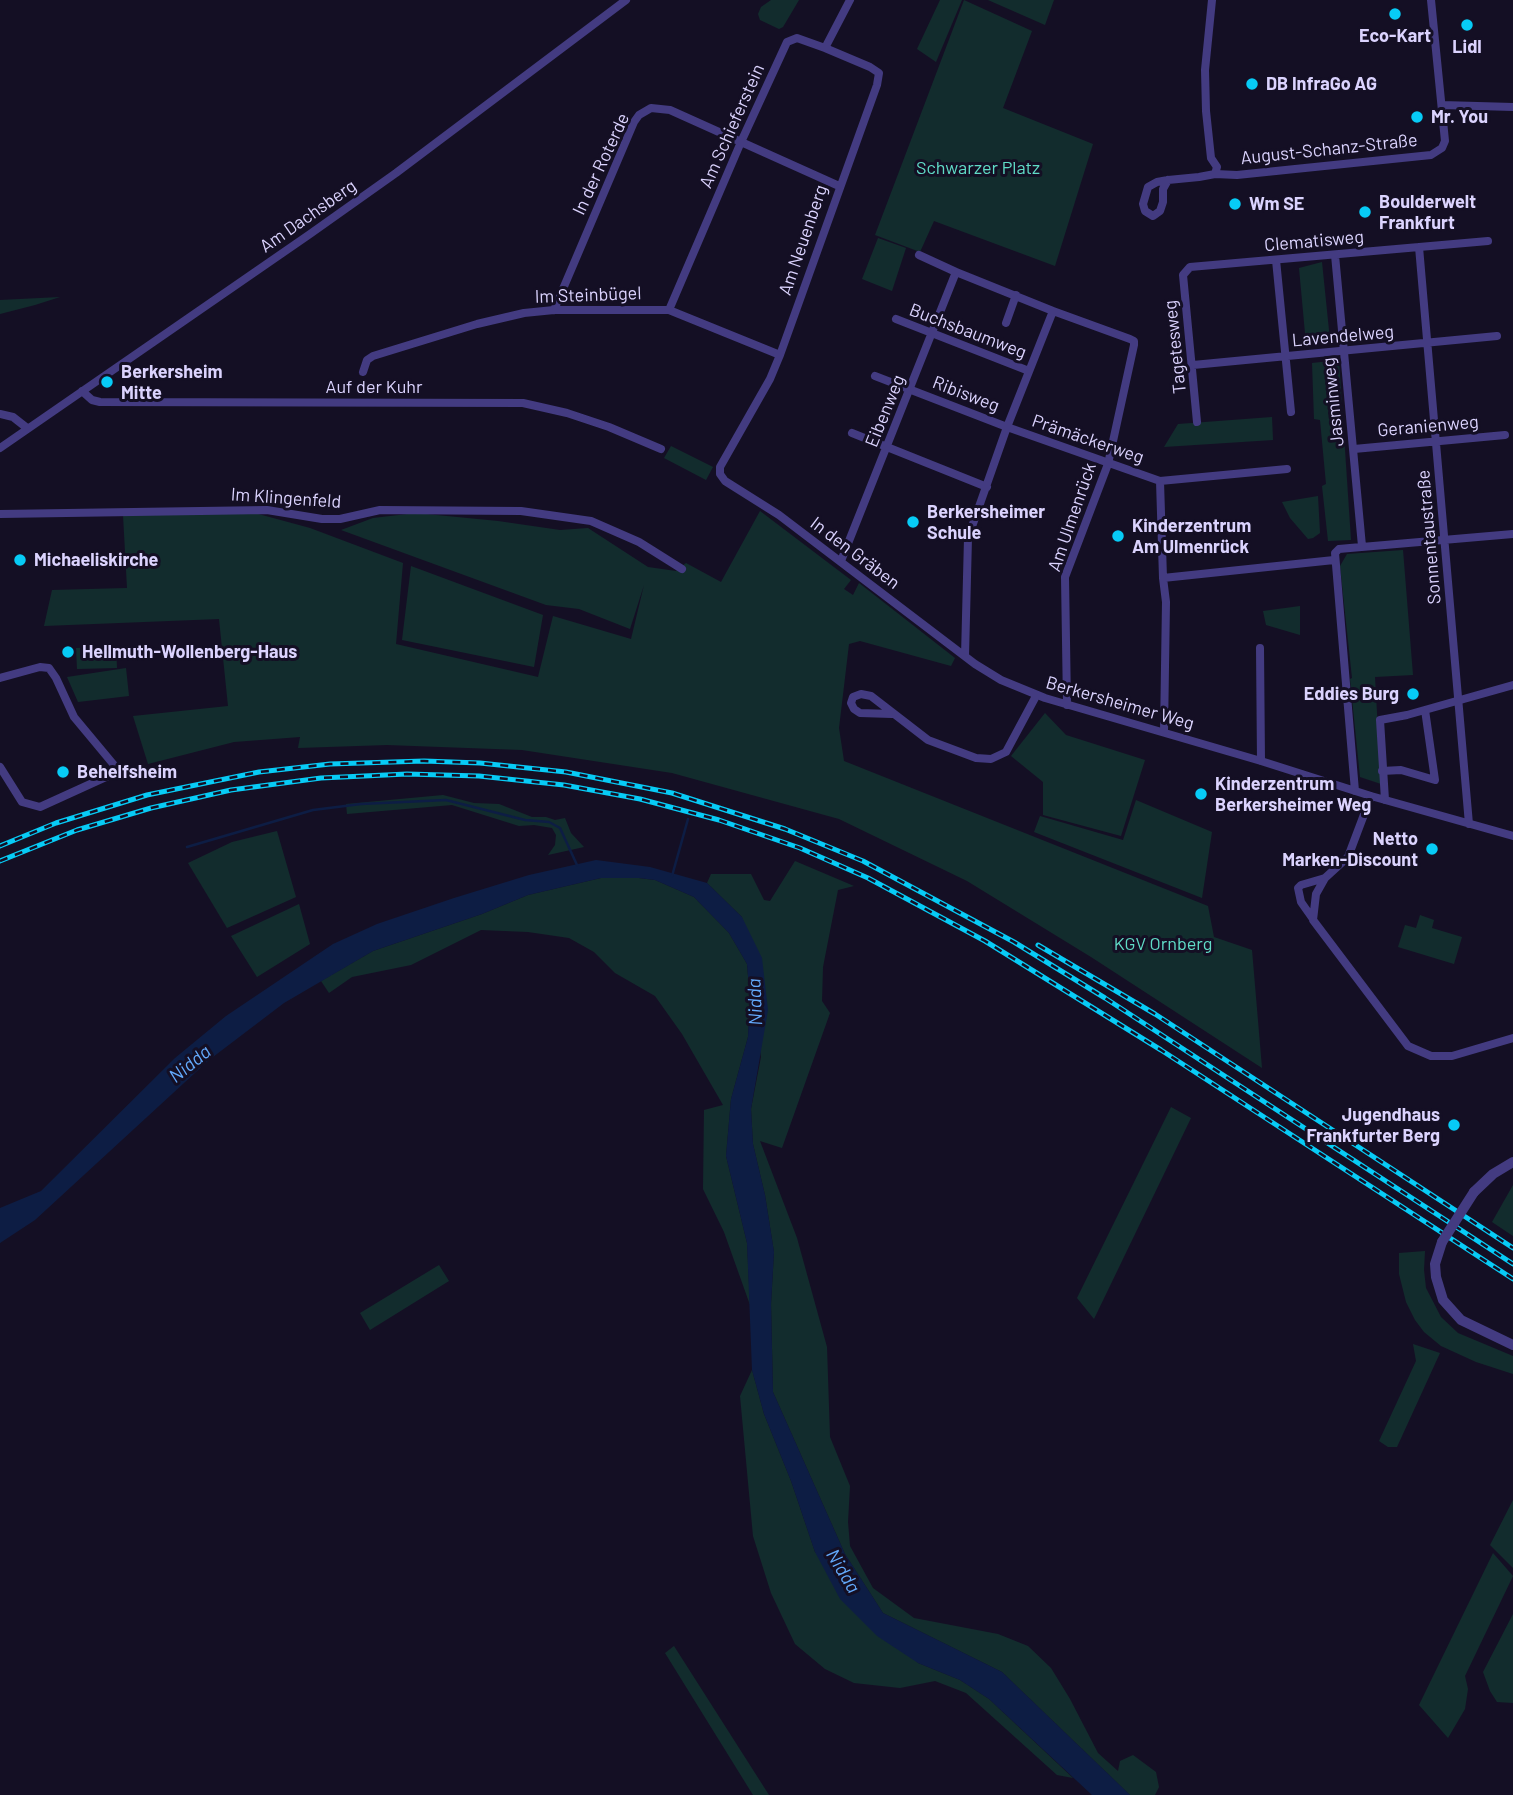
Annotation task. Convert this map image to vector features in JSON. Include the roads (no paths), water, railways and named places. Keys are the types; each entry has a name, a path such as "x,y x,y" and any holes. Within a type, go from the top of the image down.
{"street":[{"name":"Am Dachsberg","path":"0,448 397,173 626,0"},
{"path":"825,48 850,0"},
{"name":"August-Schanz-Straße","path":"1212,0 1205,70 1206,111 1211,158 1217,167 1215,174"},
{"name":"August-Schanz-Straße","path":"1168,180 1431,155 1442,148 1446,141 1431,0"},
{"name":"Am Schieferstein","path":"669,310 787,43 797,38 825,48"},
{"name":"Am Neuenberg","path":"720,467 770,379 780,355 877,85 878,72 870,66 825,48"},
{"path":"1441,106 1513,107"},
{"name":"In der Roterde","path":"554,310 634,122 639,115 651,108 664,108 839,186"},
{"name":"Clematisweg","path":"1185,271 1190,267 1488,241"},
{"name":"Sonnentaustraße","path":"1419,247 1469,824"},
{"path":"919,255 1053,311"},
{"name":"Jasminweg","path":"1335,255 1362,546"},
{"path":"1276,260 1291,412"},
{"name":"Tagetesweg","path":"1185,271 1183,275 1197,422"},
{"name":"Eibenweg","path":"841,561 912,390 957,272"},
{"path":"1006,323 1016,295"},
{"name":"Im Steinbügel","path":"363,372 367,360 373,356 477,324 524,313 554,310 669,310 780,355"},
{"name":"Am Ulmenrück","path":"1053,311 1134,341 1108,464 1065,578 1067,705"},
{"name":"Prämäckerweg","path":"965,656 968,538 1006,427 1053,311"},
{"name":"Buchsbaumweg","path":"896,319 1029,371"},
{"name":"Lavendelweg","path":"1193,365 1497,337"},
{"name":"Ribisweg","path":"875,376 1006,427"},
{"name":"Auf der Kuhr","path":"82,391 92,400 100,402 523,403 609,427 661,449"},
{"path":"0,414 13,417 27,428"},
{"name":"Prämäckerweg","path":"1006,427 1160,481"},
{"path":"852,433 987,486"},
{"name":"Geranienweg","path":"1354,449 1505,435"},
{"name":"In den Gräben","path":"720,467 720,474 725,481 779,515 975,664"},
{"path":"1164,732 1166,601 1160,481 1287,469"},
{"name":"Im Klingenfeld","path":"0,514 267,510 331,519 357,517 380,510 521,511 591,521 639,542 681,569"},
{"path":"1355,791 1335,553 1339,549 1362,546 1513,534"},
{"path":"1163,578 1334,560"},
{"path":"1260,648 1261,761"},
{"name":"Berkersheimer Weg","path":"975,664 1001,680 1037,696 1513,836"},
{"path":"0,678 40,667 50,668 74,717 119,771 40,807 22,802 1,772"},
{"path":"1385,800 1380,720 1513,685"},
{"path":"892,715 860,713 851,703 853,697 861,694 871,696 892,715 928,740 976,758 991,759 1006,752 1037,696"},
{"path":"1382,771 1401,770 1435,779 1425,710"},
{"path":"1313,919 1316,894 1325,878 1348,857 1371,796"},
{"path":"1325,878 1301,884 1298,888 1301,902 1408,1046 1431,1056 1452,1056 1513,1038"},
{"path":"1513,1162 1493,1174 1474,1192 1442,1241 1435,1264 1443,1300 1461,1320 1513,1345"}],"water":[{"name":"Nidda","path":"596,860 650,867 707,883 742,917 762,958 768,1010 751,1109 753,1144 774,1252 771,1304 773,1392 845,1554 883,1613 1002,1672 1130,1795 1092,1795 989,1699 960,1680 918,1663 877,1636 840,1599 815,1552 791,1481 764,1414 752,1370 747,1243 726,1156 731,1099 748,1037 750,1000 747,964 729,933 694,897 655,880 601,878 528,895 482,914 373,951 284,1003 209,1060 35,1220 0,1243 0,1208 41,1191 175,1058 226,1016 333,944 377,924 454,898 529,875"}],"waterway":[{"path":"187,847 313,810 361,804 446,800 525,820 549,822 560,828 577,865"},
{"path":"672,876 688,819"}],"railway":[{"path":"0,846 56,823 147,795 259,772 330,764 424,761 480,763 566,772 672,793 785,829 863,861 1014,942 1105,998 1513,1264"},
{"path":"0,861 77,830 151,808 231,790 321,778 407,774 479,776 564,785 640,799 719,820 800,848 868,878 985,941 1161,1050 1513,1279"},
{"path":"1038,945 1155,1014 1513,1248"}],"place":[{"name":"Eco-Kart","path":"1395,14"},
{"name":"Lidl","path":"1467,25"},
{"name":"DB InfraGo AG","path":"1252,84"},
{"name":"Mr. You","path":"1417,117"},
{"name":"Wm SE","path":"1235,204"},
{"name":"Boulderwelt Frankfurt","path":"1365,212"},
{"name":"Berkersheim Mitte","path":"107,382"},
{"name":"Berkersheimer Schule","path":"913,522"},
{"name":"Kinderzentrum Am Ulmenrück","path":"1118,536"},
{"name":"Michaeliskirche","path":"20,560"},
{"name":"Hellmuth-Wollenberg-Haus","path":"68,652"},
{"name":"Eddies Burg","path":"1413,694"},
{"name":"Behelfsheim","path":"63,772"},
{"name":"Kinderzentrum Berkersheimer Weg","path":"1201,794"},
{"name":"Netto Marken-Discount","path":"1432,849"},
{"name":"Jugendhaus Frankfurter Berg","path":"1454,1125"}],"park label":[{"name":"Schwarzer Platz","path":"978,168"},
{"name":"KGV Ornberg","path":"1163,944"}]}
